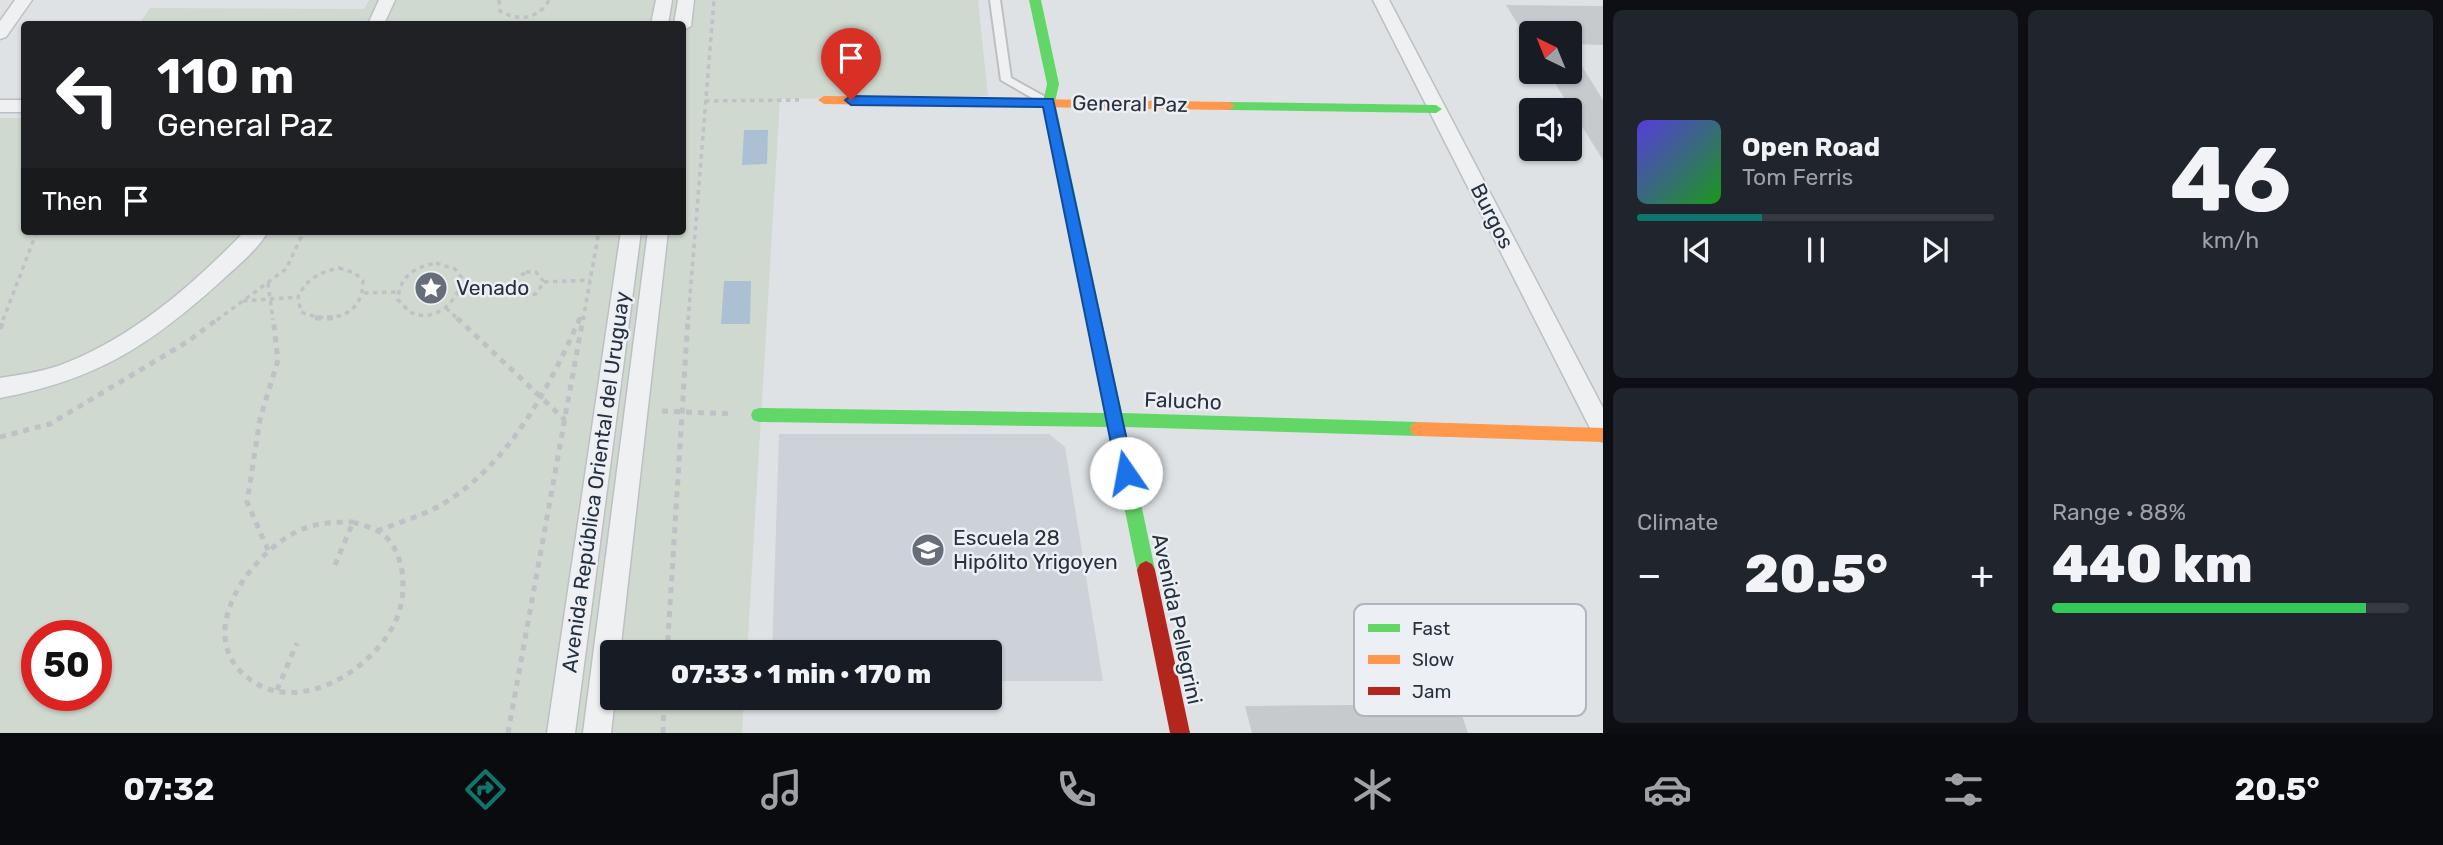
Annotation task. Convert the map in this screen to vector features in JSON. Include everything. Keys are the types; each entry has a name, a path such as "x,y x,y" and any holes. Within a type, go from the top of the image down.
{"street":[{"path":"0,33 24,0"},
{"path":"377,21 387,0"},
{"path":"660,21 664,0"},
{"path":"683,21 686,0"},
{"name":"Avenida Pellegrini","path":"1035,0 1053,85 1049,102 1180,733"},
{"name":"Burgos","path":"1381,0 1603,433"},
{"name":"Avenida Pellegrini","path":"1030,71 1032,83 1049,102"},
{"name":"General Paz","path":"824,100 1436,109"},
{"path":"0,106 21,106"},
{"path":"0,388 62,375 110,354 155,324 254,235"},
{"name":"Avenida República Oriental del Uruguay","path":"561,733 630,235"},
{"name":"Avenida República Oriental del Uruguay","path":"597,733 658,235"},
{"name":"Falucho","path":"759,415 1115,420 1603,433"}],"lane":[{"path":"995,0 1006,80 1049,102"}],"path":[{"path":"499,0 500,11 518,18 538,13 547,6 549,0"},
{"path":"668,640 680,411 714,0"},
{"path":"705,101 824,100"},
{"path":"0,329 35,235"},
{"path":"508,733 598,235"},
{"path":"436,263 455,267 461,273 463,287 458,298 446,308 430,314 409,312 398,300 398,292 406,275 415,269 436,263"},
{"path":"339,268 357,273 365,286 363,293 358,304 350,311 328,320 318,320 301,312 298,297 308,280 328,270 339,268"},
{"path":"512,284 517,276 531,271 540,275 544,282"},
{"path":"544,282 590,280"},
{"path":"268,282 278,360 260,419 247,502 268,550"},
{"path":"512,284 516,294 525,296 536,294 544,282"},
{"path":"463,287 512,284"},
{"path":"363,293 398,292"},
{"path":"243,301 298,297"},
{"path":"446,308 565,420"},
{"path":"377,531 444,503 485,474 520,431 561,363 585,310"},
{"path":"636,411 759,415"},
{"path":"335,565 353,522"},
{"path":"353,522 377,531 396,547 405,571 404,599 393,628 375,654 349,675 320,688 290,693 262,688 241,674 228,653 225,628 231,600 245,574 268,550 295,532 325,523 353,522"},
{"path":"277,691 297,643"},
{"path":"663,733 664,710"}],"shaded area":[{"path":"369,0 978,0 988,96 780,99 748,640 600,640 600,710 743,710 742,733 0,733 0,118 21,118 21,235 686,235 686,21 141,21 150,8 364,9"},
{"name":"Escuela 28 Hipólito Yrigoyen","path":"779,434 1049,434 1065,447 1103,681 1002,681 1002,640 772,640"}],"water":[{"path":"744,130 768,130 767,164 742,165"},
{"path":"724,281 751,281 750,324 721,324"}],"building":[{"path":"1506,5 1603,6 1603,45 1582,44 1582,21 1519,21 1519,26"},
{"path":"1582,66 1603,100 1603,160 1582,126 1582,98 1564,98 1556,84 1582,84"},
{"path":"1354,705 1354,716 1462,716 1468,733 1252,733 1245,706"}],"traffic: fast":[{"path":"1035,0 1053,84 1049,102 1146,570"},
{"path":"1229,106 1436,109"},
{"path":"759,415 1115,420 1418,429"}],"traffic: slow":[{"path":"824,100 1229,106"},
{"path":"1418,429 1603,435"}],"traffic: jam":[{"path":"1146,570 1180,733"}],"place":[{"name":"Venado","path":"431,288"},
{"name":"Escuela 28 Hipólito Yrigoyen","path":"928,550"}],"route":[{"path":"851,100 1049,102 1126,473"}]}
